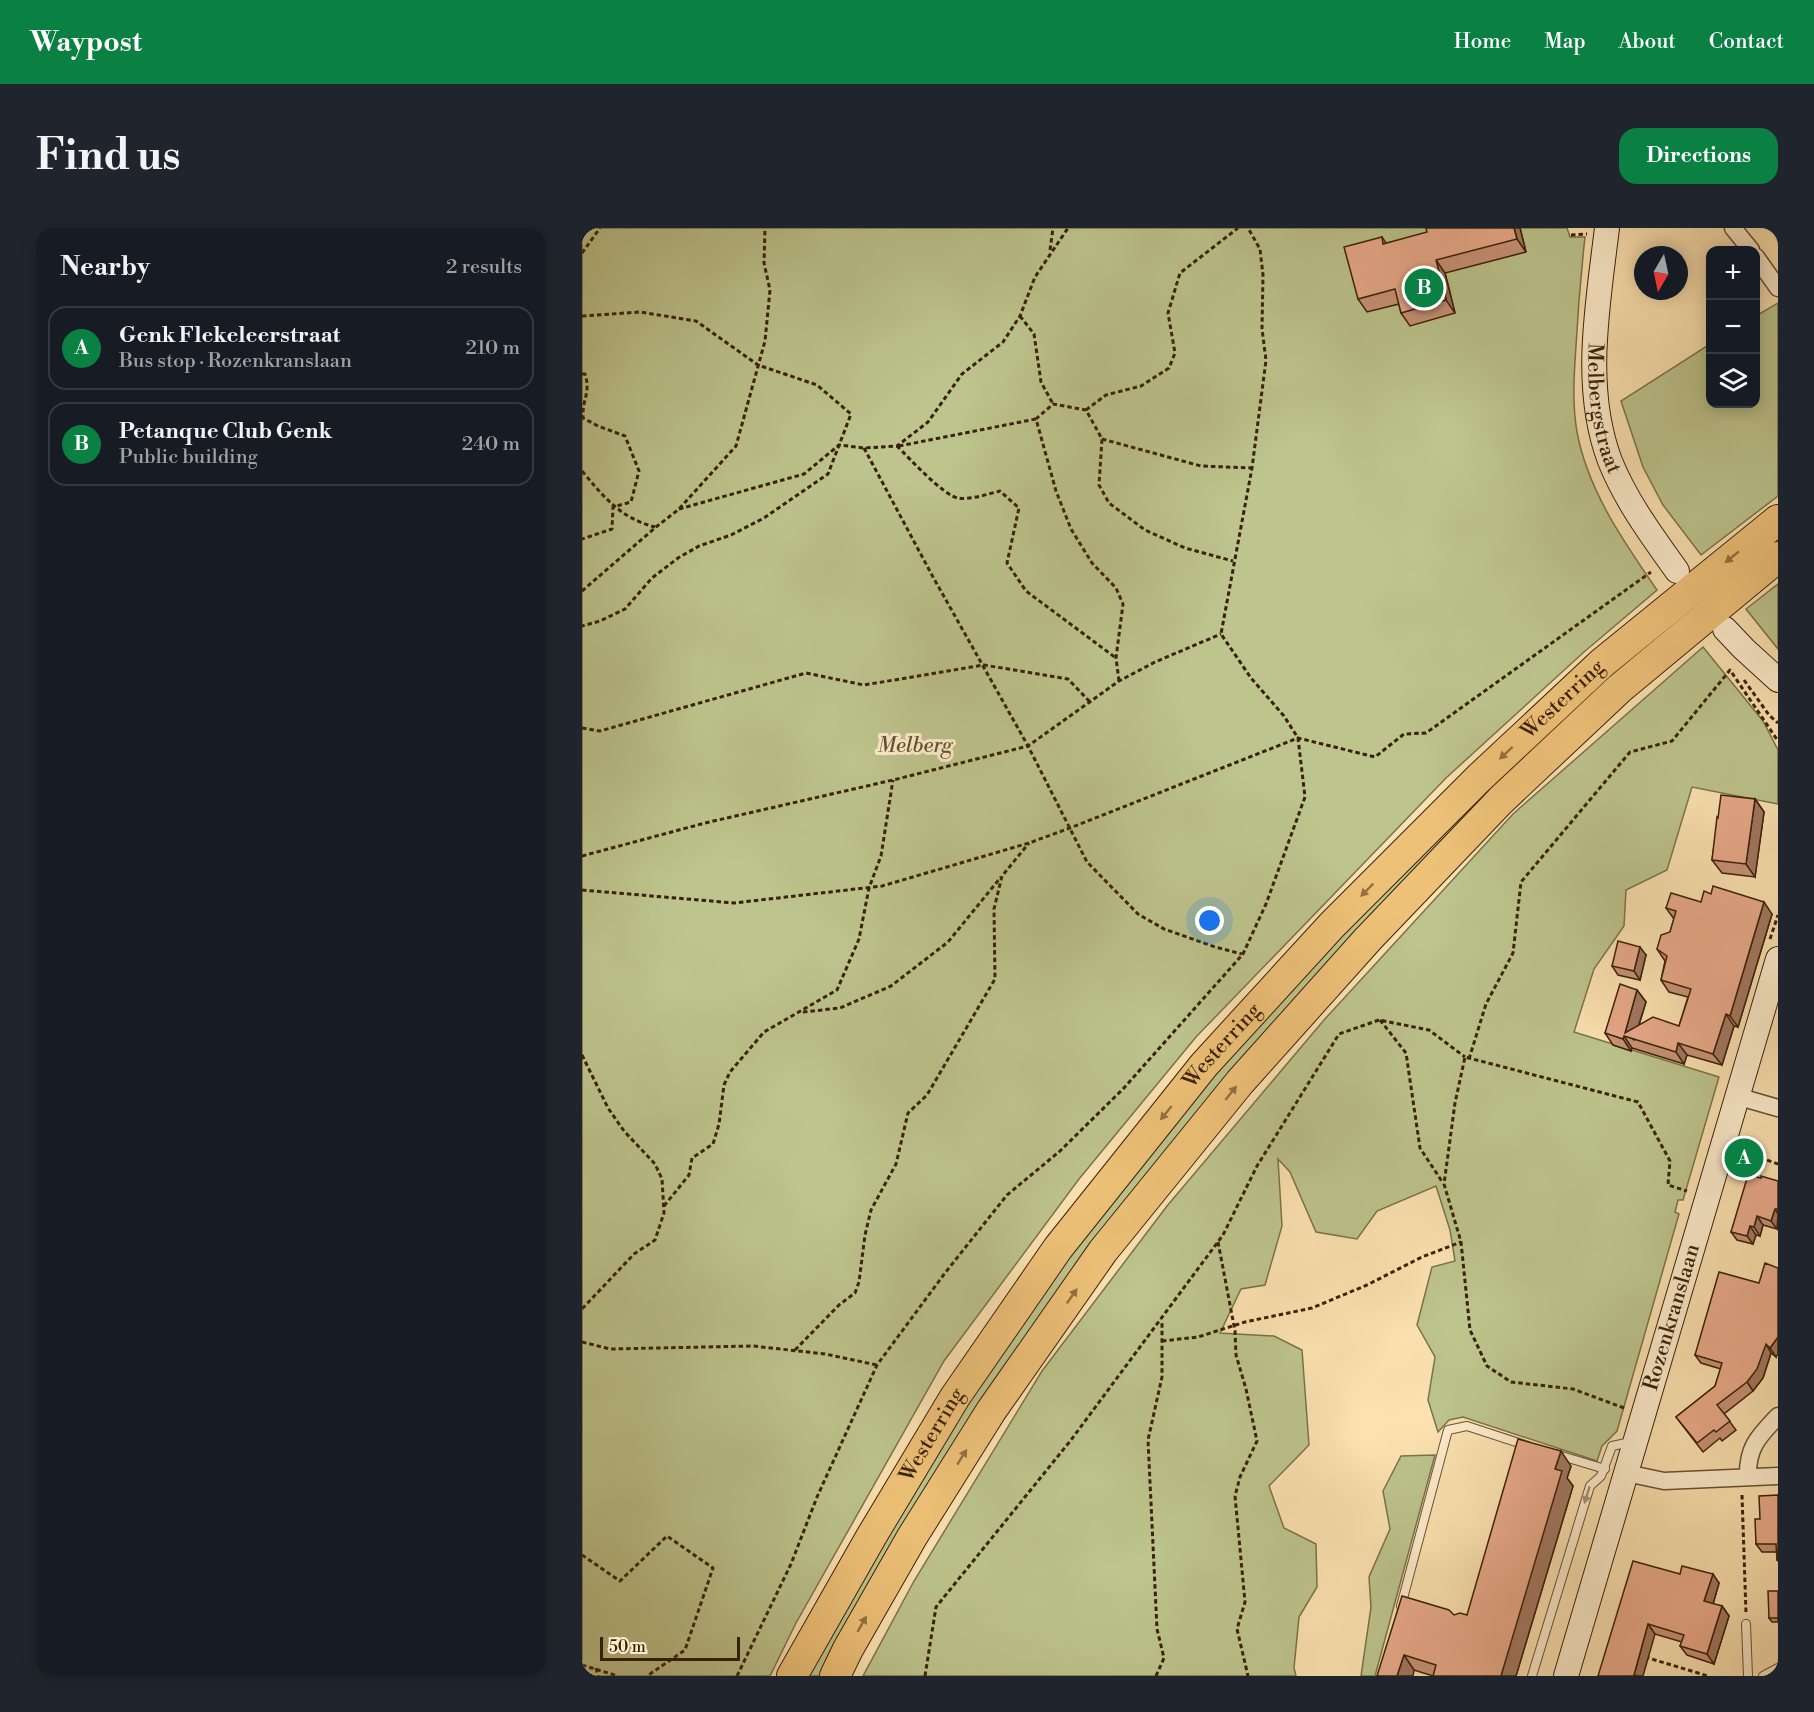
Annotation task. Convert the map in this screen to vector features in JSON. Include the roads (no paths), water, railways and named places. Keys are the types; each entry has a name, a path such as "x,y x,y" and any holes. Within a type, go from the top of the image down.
{"highway":[{"name":"Westerring","path":"792,1676 955,1397 1058,1248 1204,1065 1332,926 1479,777 1602,663 1778,520"},
{"name":"Westerring","path":"835,1676 912,1537 991,1410 1103,1251 1240,1082 1368,939 1501,800 1619,689 1778,557"}],"street":[{"name":"Melbergstraat","path":"1607,228 1594,351 1597,410 1610,460 1635,512 1677,571"},
{"path":"1733,228 1748,246"},
{"path":"1760,264 1778,287"},
{"path":"1725,629 1778,680"},
{"path":"1744,649 1778,697"},
{"name":"Rozenkranslaan","path":"1578,1676 1623,1473 1635,1442 1743,1098 1773,953"},
{"name":"Rozenkranslaan","path":"1566,1676 1623,1473 1743,1098 1778,1003"},
{"path":"1743,1098 1778,1108"},
{"path":"1748,1477 1750,1452 1757,1438 1778,1416"},
{"path":"1623,1473 1664,1481 1778,1476"}],"lane":[{"path":"1397,1620 1448,1430 1467,1425 1540,1449"},
{"path":"1517,1456 1521,1443"},
{"path":"1550,1452 1623,1473"},
{"path":"1532,1676 1590,1486 1601,1476 1623,1473"},
{"path":"1746,1624 1748,1676"},
{"path":"1763,1676 1778,1668"}],"place":[{"name":"Petanque Club Genk","path":"1424,288"},
{"name":"Genk Flekeleerstraat","path":"1744,1158"}],"park label":[{"name":"Melberg","path":"915,746"}]}
